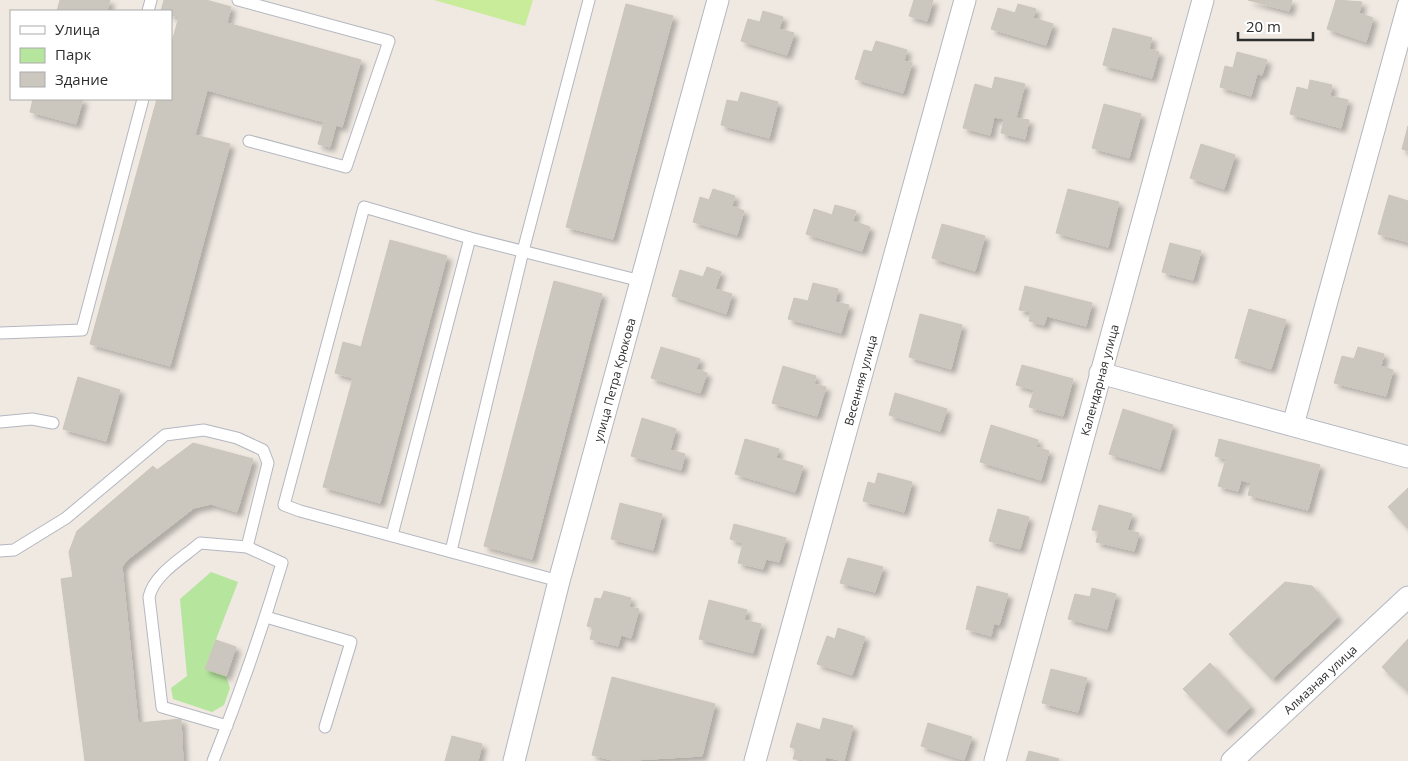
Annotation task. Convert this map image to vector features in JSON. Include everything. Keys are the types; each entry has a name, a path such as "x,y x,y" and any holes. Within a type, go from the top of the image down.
{"street":[{"name":"Весенняя улица","path":"755,761 965,0"},
{"name":"Календарная улица","path":"995,761 1203,0"},
{"name":"улица Петра Крюкова","path":"514,761 559,581 716,1"},
{"path":"1293,425 1408,6"},
{"path":"1100,373 1408,457"},
{"name":"Алмазная улица","path":"1232,761 1408,597"}],"lane":[{"path":"238,0 389,42 346,167 249,141"},
{"path":"451,551 523,251 589,0"},
{"path":"0,333 82,330 144,100"},
{"path":"559,581 300,511 284,505 364,207 470,238 641,281"},
{"path":"392,535 470,238"},
{"path":"0,422 32,419 53,423"},
{"path":"0,551 14,550 66,518 165,435 204,430 237,438 263,450 268,464 247,547"},
{"path":"213,761 227,726 266,617 282,563 247,547 200,543 161,576 151,587 149,597 162,707 227,726"},
{"path":"266,617 351,642 325,727"}],"green space":[{"path":"434,0 533,0 525,26"},
{"path":"211,572 238,582 205,668 226,676 230,688 224,705 212,712 173,699 171,688 187,676 180,599"}],"building":[{"path":"60,0 110,0 107,10 57,10"},
{"path":"164,0 206,0 231,7 227,23 361,60 342,127 336,125 330,147 318,144 324,122 207,90 195,135 230,144 170,366 90,344 157,100 172,100 172,42 179,17 172,15 172,10 161,10"},
{"path":"914,0 933,0 927,21 909,16"},
{"path":"1248,0 1292,0 1289,11"},
{"path":"1336,0 1362,2 1359,13 1373,18 1366,42 1327,29"},
{"path":"626,4 673,16 613,239 566,227"},
{"path":"1018,4 1036,9 1033,18 1053,24 1046,45 991,29 998,8 1015,13"},
{"path":"763,11 783,17 779,29 794,33 787,55 741,41 748,19 760,22"},
{"path":"1113,28 1152,38 1149,49 1159,52 1152,78 1103,65"},
{"path":"876,41 907,50 904,61 912,63 903,93 855,79 864,50 872,52"},
{"path":"1237,52 1267,60 1262,75 1257,74 1251,96 1220,87 1225,66 1233,68"},
{"path":"995,77 1025,84 1016,118 1029,120 1025,139 1001,133 1004,119 994,117 990,135 963,128 975,84 992,89"},
{"path":"1310,80 1332,85 1330,96 1348,100 1341,128 1290,114 1297,87 1308,90"},
{"path":"741,92 778,102 769,138 721,125 727,100 738,102"},
{"path":"33,100 83,100 76,124 30,112"},
{"path":"1104,104 1141,114 1129,158 1092,148"},
{"path":"1408,126 1408,151 1402,149"},
{"path":"1201,144 1235,155 1224,189 1190,178"},
{"path":"713,189 735,196 732,206 744,211 737,235 693,222 700,197 709,200"},
{"path":"1068,189 1119,202 1108,247 1056,233"},
{"path":"1389,195 1408,201 1408,242 1378,234"},
{"path":"835,205 856,211 853,221 870,227 862,251 806,234 814,209 832,215"},
{"path":"942,224 985,236 975,271 932,258"},
{"path":"390,240 447,256 380,503 323,487 353,378 335,373 343,342 361,347"},
{"path":"1170,243 1201,251 1193,280 1162,272"},
{"path":"707,267 721,272 715,289 732,294 726,314 672,296 680,270 703,277"},
{"path":"554,281 602,294 532,559 484,546"},
{"path":"813,283 838,289 835,302 849,305 841,333 788,319 794,298 808,301"},
{"path":"1025,286 1092,303 1086,326 1047,316 1044,325 1029,321 1031,312 1019,310"},
{"path":"1249,309 1286,320 1271,369 1235,358"},
{"path":"920,314 962,325 951,369 909,357"},
{"path":"661,347 700,359 696,369 707,373 700,393 651,378"},
{"path":"1358,347 1384,354 1381,366 1393,370 1386,396 1334,383 1342,356 1354,359"},
{"path":"1022,365 1073,379 1063,416 1029,407 1034,390 1016,385"},
{"path":"783,366 816,376 814,384 826,387 817,416 772,403"},
{"path":"78,377 120,390 106,441 63,429"},
{"path":"895,393 947,409 940,431 889,415"},
{"path":"1123,409 1173,425 1160,469 1109,454"},
{"path":"642,418 676,429 670,450 685,454 681,470 631,456"},
{"path":"991,425 1038,440 1036,447 1049,451 1041,480 980,462"},
{"path":"745,439 779,449 776,458 803,466 795,492 735,474"},
{"path":"1219,439 1320,465 1308,510 1248,495 1251,483 1241,480 1238,491 1218,486 1226,459 1215,456"},
{"path":"193,443 253,459 237,512 211,504 194,508 127,560 122,567 138,723 181,719 183,761 85,761 61,579 73,577 69,552 77,531 153,466 157,470"},
{"path":"878,473 912,482 904,512 863,501 868,482 875,484"},
{"path":"1408,488 1408,528 1388,507"},
{"path":"620,503 662,514 653,550 611,539"},
{"path":"1099,505 1132,514 1127,530 1139,533 1134,551 1096,542 1099,531 1092,530"},
{"path":"998,509 1029,517 1020,549 989,541"},
{"path":"734,524 786,538 779,562 766,559 763,569 738,563 743,543 730,539"},
{"path":"848,558 883,567 875,592 840,583"},
{"path":"1285,582 1312,586 1338,617 1272,679 1229,634"},
{"path":"977,586 1008,594 999,625 994,623 991,636 966,629"},
{"path":"1092,588 1116,594 1107,629 1068,619 1075,594 1090,597"},
{"path":"604,591 631,598 629,607 639,609 631,638 621,635 618,646 590,639 593,628 587,626 595,598 601,599"},
{"path":"709,600 747,610 744,620 761,624 753,653 699,639"},
{"path":"838,628 865,637 852,675 817,664 827,636 835,639"},
{"path":"1408,639 1408,692 1382,667"},
{"path":"216,640 236,647 226,676 205,669"},
{"path":"1210,663 1251,707 1225,732 1183,689"},
{"path":"1051,669 1087,678 1078,712 1042,703"},
{"path":"612,677 715,704 702,756 616,761 592,755"},
{"path":"823,718 853,726 844,761 826,757 825,761 793,759 796,749 790,747 797,723 820,730"},
{"path":"928,723 972,737 964,760 921,746"},
{"path":"452,736 482,744 478,761 445,761"},
{"path":"1029,751 1059,759 1058,761 1026,761"}]}
